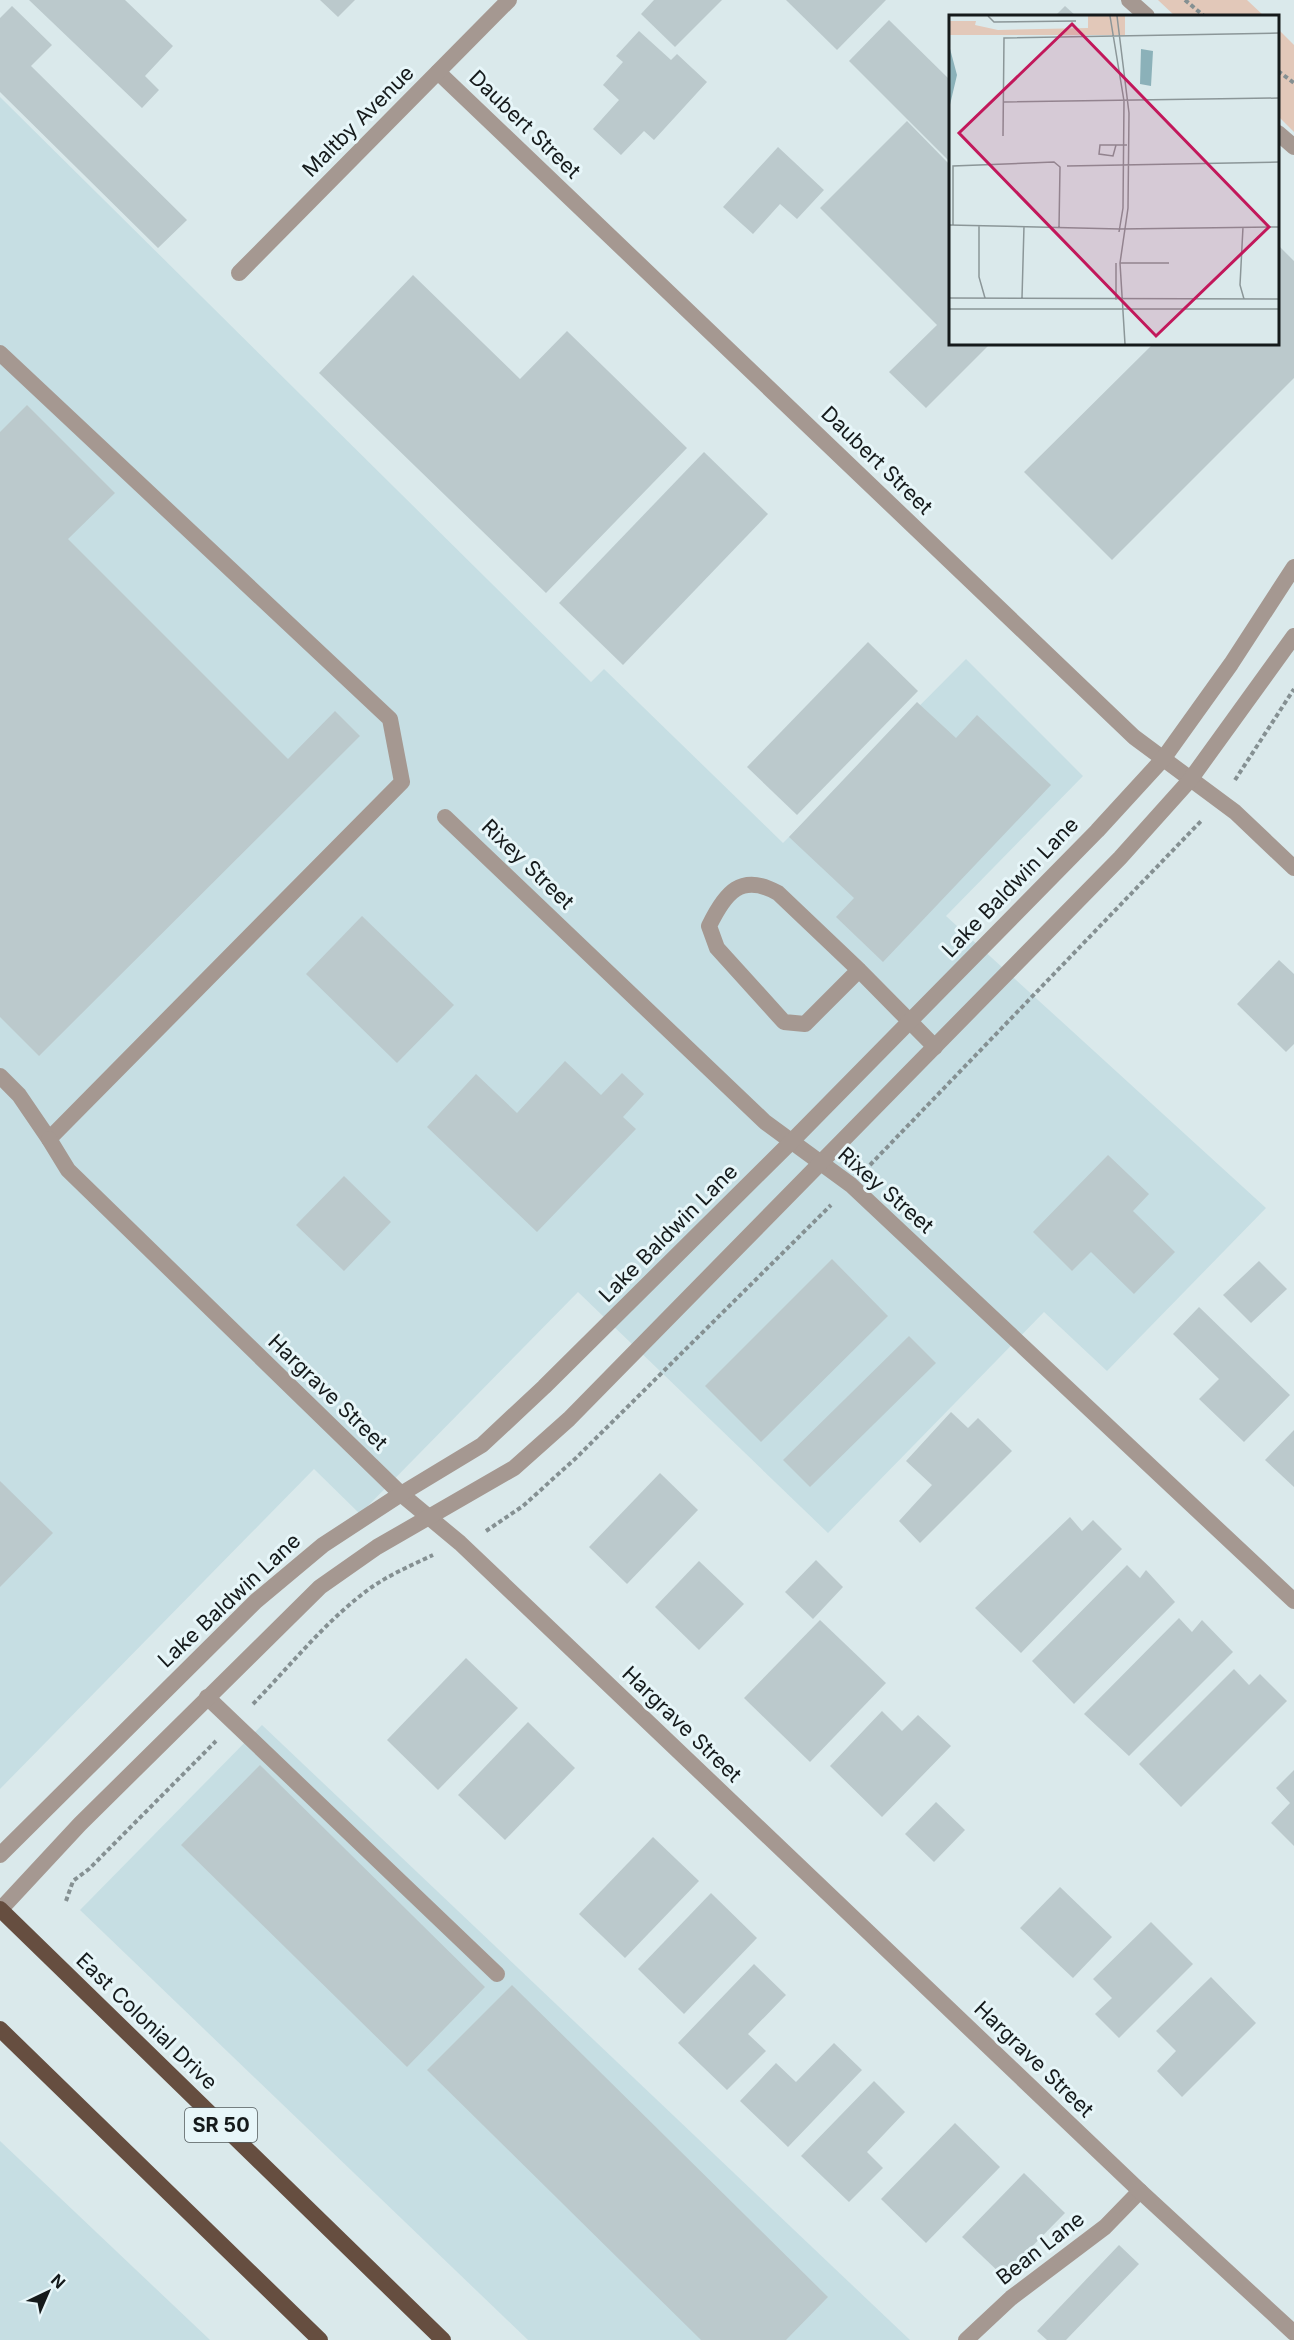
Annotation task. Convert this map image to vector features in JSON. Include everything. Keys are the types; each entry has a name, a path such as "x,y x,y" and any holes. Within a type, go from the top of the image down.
{"highway":[{"name":"East Colonial Drive","path":"0,1910 443,2340"},
{"path":"0,2029 320,2340"}],"street":[{"name":"Maltby Avenue","path":"239,273 509,0"},
{"path":"1129,0 1146,15"},
{"name":"Daubert Street","path":"438,72 1134,737 1235,812 1294,868"},
{"path":"1279,134 1294,147"},
{"path":"0,353 390,719 402,782 49,1139"},
{"name":"Lake Baldwin Lane","path":"0,1855 255,1601 322,1545 400,1494 482,1445 544,1387 791,1142 1097,831 1163,759 1231,664 1294,567"},
{"path":"0,1910 36,1870 207,1697 320,1587 377,1547 513,1468 561,1426 1120,858 1190,780 1294,636"},
{"name":"Rixey Street","path":"445,817 765,1122 851,1185 1294,1601"},
{"path":"859,970 805,1024 784,1022 717,948 709,926 721,901 744,884 764,885 778,893 859,970 935,1047"},
{"name":"Hargrave Street","path":"0,1076 19,1095 68,1170 400,1494 460,1543 1140,2191 1294,2333"},
{"path":"207,1697 497,1974"},
{"name":"Bean Lane","path":"966,2340 1011,2298 1105,2227 1140,2191"}],"path":[{"path":"1185,0 1203,15"},
{"path":"1279,72 1294,83"},
{"path":"1238,777 1294,690"}],"shaded area":[{"path":"1158,0 1247,0 1263,15 1174,15"},
{"path":"1279,30 1294,45 1294,132 1279,117"},
{"path":"0,97 591,682 604,669 783,843 966,659 1083,776 946,916 1266,1208 1107,1371 1044,1312 828,1533 578,1292 360,1514 314,1469 0,1789"},
{"path":"262,1725 910,2340 528,2340 80,1910"},
{"path":"0,2141 210,2340 0,2340"}],"building":[{"path":"29,0 125,0 173,46 145,76 159,90 142,108"},
{"path":"320,0 355,0 338,17"},
{"path":"654,0 722,0 675,47 641,14"},
{"path":"786,0 886,0 837,50"},
{"path":"12,6 52,45 31,66 187,220 158,248 0,92 0,18"},
{"path":"1065,6 1075,15 1056,15"},
{"path":"889,20 949,79 949,161 849,61"},
{"path":"639,31 671,60 677,54 707,82 654,140 644,131 621,155 593,129 619,100 603,85 623,62 616,56"},
{"path":"907,121 949,164 949,345 989,345 926,408 889,372 937,325 820,208"},
{"path":"778,147 824,190 797,219 780,204 753,234 723,207"},
{"path":"1279,246 1294,261 1294,378 1112,560 1024,472 1152,345 1279,345"},
{"path":"413,275 520,379 567,331 687,448 546,593 319,373"},
{"path":"27,405 115,493 68,539 288,759 335,711 360,736 39,1056 0,1017 0,432"},
{"path":"704,452 768,514 623,665 559,603"},
{"path":"868,642 918,691 797,815 747,767"},
{"path":"917,702 956,738 977,715 1051,785 883,962 836,917 854,898 789,837"},
{"path":"362,916 454,1005 397,1063 306,974"},
{"path":"1279,960 1294,974 1294,1044 1286,1052 1237,1004"},
{"path":"565,1061 601,1095 622,1073 644,1094 623,1117 636,1129 537,1232 427,1127 476,1074 517,1113"},
{"path":"1108,1155 1149,1194 1133,1211 1175,1252 1134,1294 1091,1252 1072,1271 1033,1232"},
{"path":"344,1176 391,1222 344,1271 296,1225"},
{"path":"832,1259 888,1316 761,1442 705,1386"},
{"path":"1259,1261 1287,1289 1251,1323 1223,1295"},
{"path":"1199,1307 1290,1395 1244,1442 1199,1399 1219,1379 1173,1334"},
{"path":"909,1336 936,1363 810,1487 783,1460"},
{"path":"951,1412 968,1428 978,1418 1012,1451 920,1543 899,1521 932,1485 906,1461"},
{"path":"1294,1430 1294,1487 1265,1460"},
{"path":"660,1473 698,1510 627,1584 589,1547"},
{"path":"0,1481 53,1533 0,1587"},
{"path":"1070,1517 1082,1531 1093,1520 1122,1549 1021,1653 975,1608"},
{"path":"816,1560 843,1587 813,1619 785,1592"},
{"path":"699,1561 744,1604 699,1650 655,1607"},
{"path":"1127,1565 1140,1578 1146,1570 1175,1602 1074,1704 1032,1661"},
{"path":"1179,1618 1192,1632 1202,1620 1233,1652 1129,1756 1084,1714"},
{"path":"820,1620 886,1683 810,1762 744,1698"},
{"path":"466,1658 518,1708 438,1790 387,1740"},
{"path":"1234,1669 1249,1685 1260,1674 1287,1701 1181,1807 1139,1764"},
{"path":"882,1711 902,1731 918,1715 951,1746 882,1817 830,1766"},
{"path":"528,1722 575,1768 505,1840 458,1795"},
{"path":"260,1765 485,1987 407,2067 181,1845"},
{"path":"1294,1770 1294,1846 1271,1823 1290,1803 1276,1788"},
{"path":"936,1802 965,1830 934,1862 905,1834"},
{"path":"653,1837 699,1881 625,1958 579,1914"},
{"path":"1060,1887 1112,1937 1073,1978 1020,1928"},
{"path":"711,1893 757,1938 684,2014 638,1969"},
{"path":"1151,1922 1193,1964 1119,2038 1095,2014 1112,1998 1093,1979"},
{"path":"754,1964 786,1995 748,2034 766,2051 727,2090 678,2043"},
{"path":"1211,1977 1256,2023 1182,2097 1157,2071 1176,2051 1156,2031"},
{"path":"512,1985 828,2297 786,2340 701,2340 427,2070"},
{"path":"834,2043 862,2070 788,2147 740,2101 776,2063 796,2082"},
{"path":"874,2081 905,2112 867,2152 883,2168 849,2202 801,2156"},
{"path":"955,2123 1000,2167 926,2243 881,2199"},
{"path":"1024,2173 1065,2213 1003,2276 962,2237"},
{"path":"1119,2245 1139,2264 1066,2340 1047,2340 1037,2331"}]}
